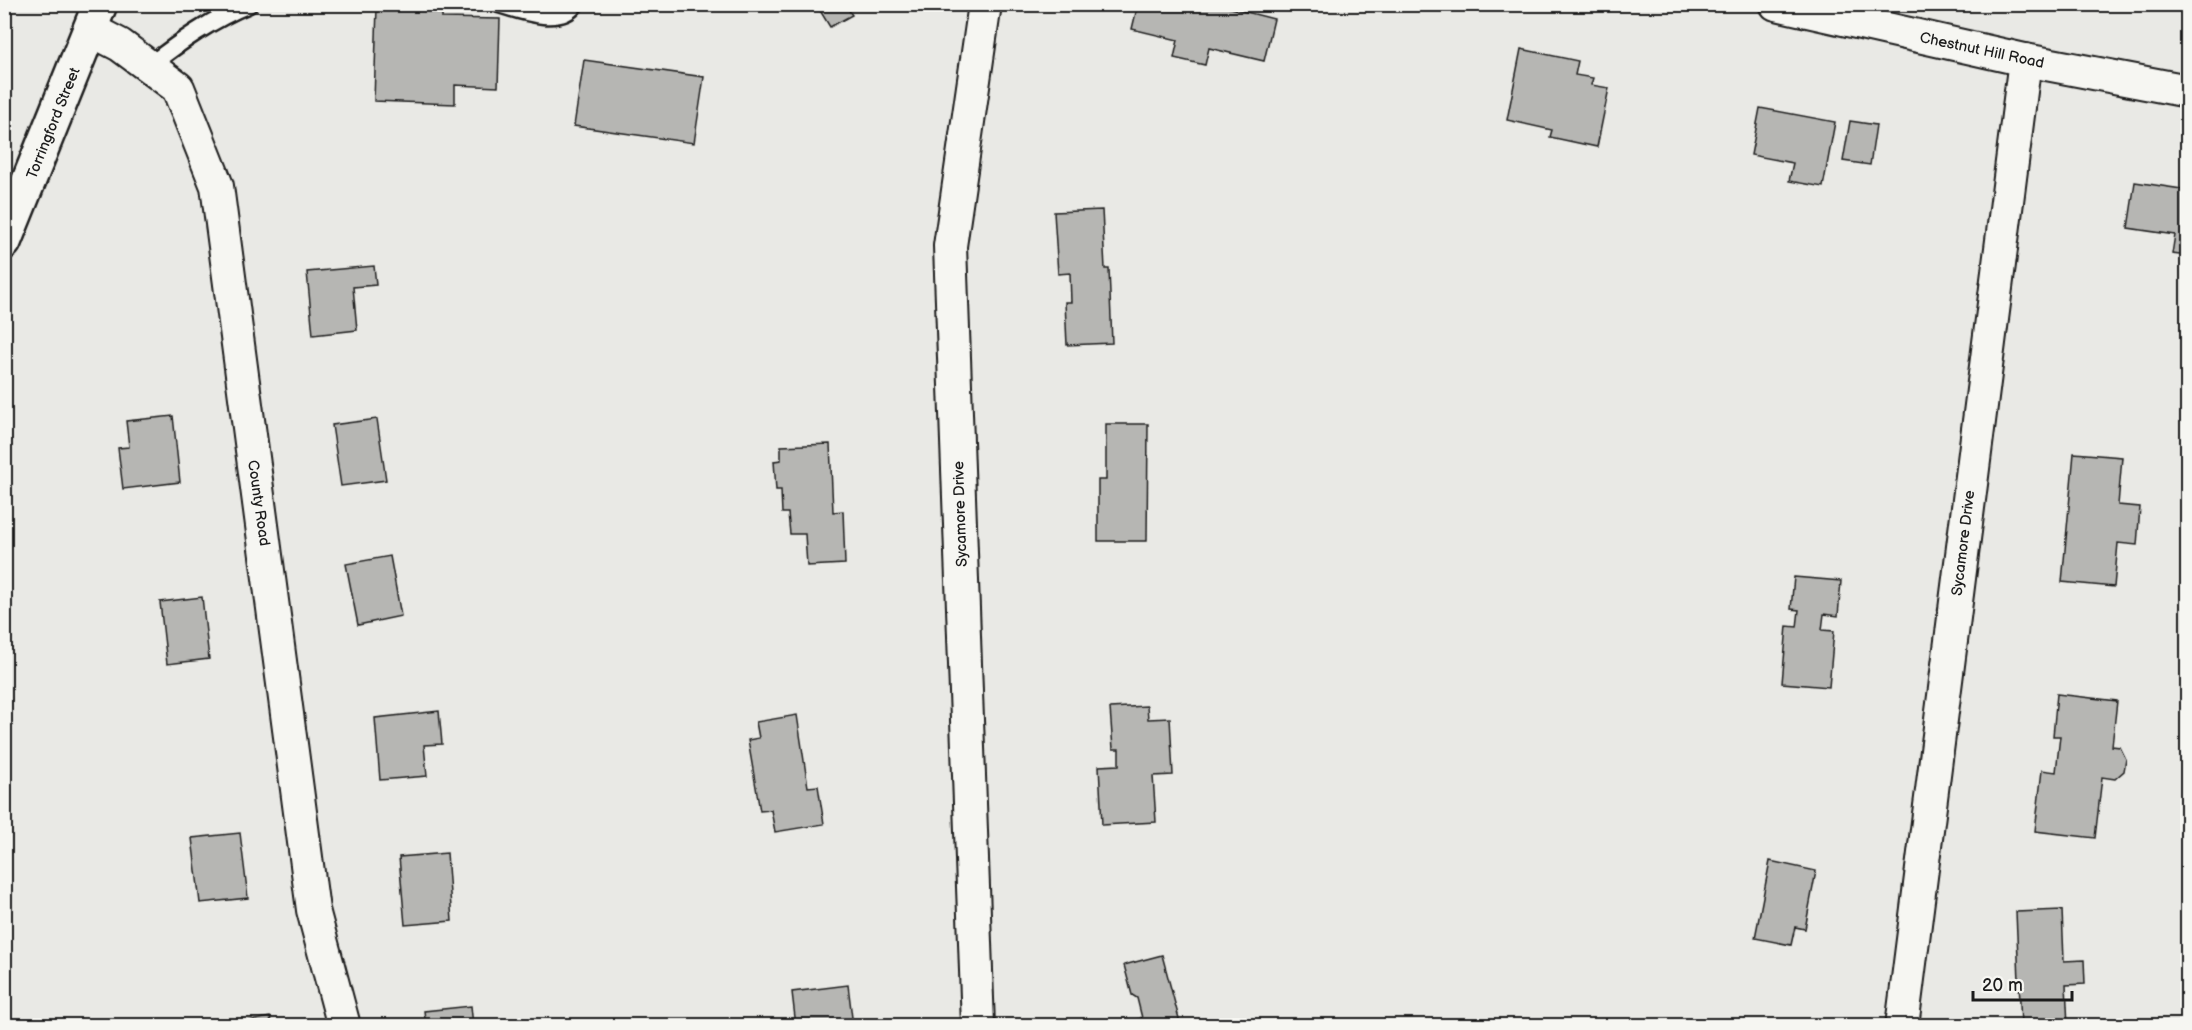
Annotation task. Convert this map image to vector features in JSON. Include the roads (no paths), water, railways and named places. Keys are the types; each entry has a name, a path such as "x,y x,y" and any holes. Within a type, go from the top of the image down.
{"main road":[{"name":"Torringford Street","path":"4,242 96,17"}],"street":[{"name":"Sycamore Drive","path":"978,1026 950,246 985,4"},
{"name":"Chestnut Hill Road","path":"1776,4 2025,60 2187,91"},
{"name":"County Road","path":"96,17 120,45 178,88 217,186 313,910 344,1026"},
{"name":"Sycamore Drive","path":"1902,1026 2025,60"}],"lane":[{"path":"149,66 208,24 249,4"},
{"path":"499,4 538,15 549,15 572,9 575,4"}]}
